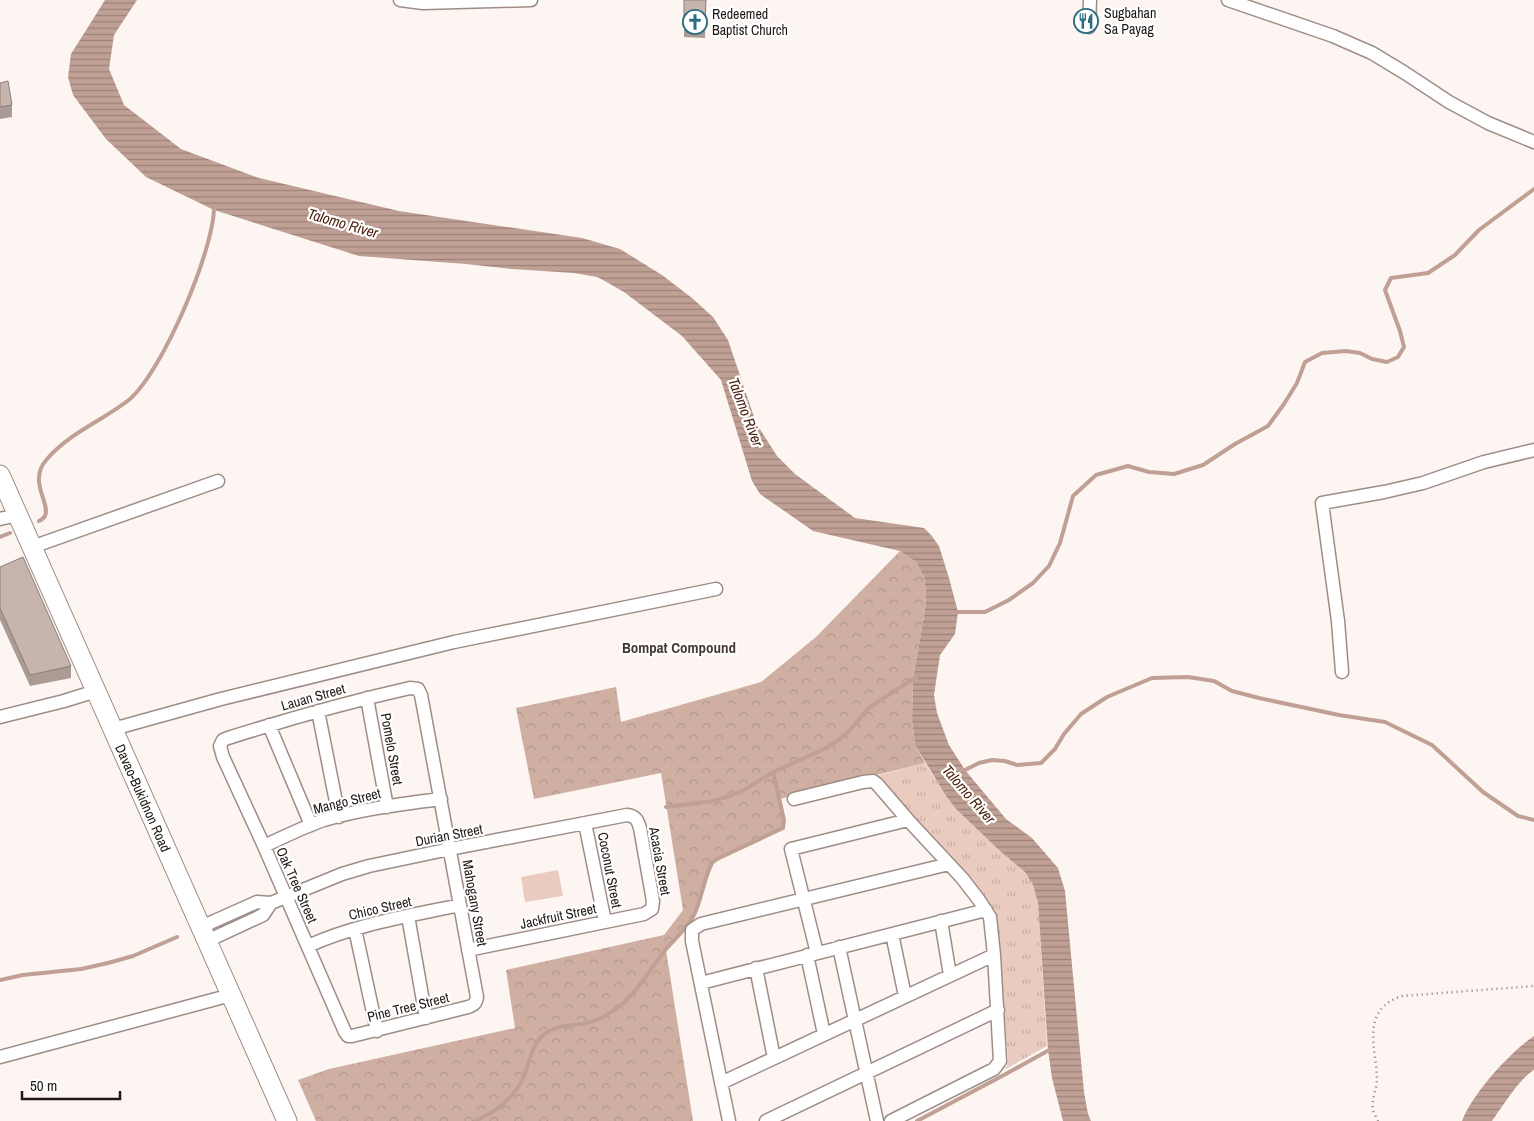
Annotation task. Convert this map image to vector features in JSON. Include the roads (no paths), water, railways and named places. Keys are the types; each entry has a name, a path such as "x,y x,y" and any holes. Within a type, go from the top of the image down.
{"highway":[{"name":"Davao-Bukidnon Road","path":"0,475 9,517 32,547 287,1121"}],"street":[{"path":"400,0 423,3 531,0"},
{"path":"1089,27 1090,0"},
{"path":"1228,0 1363,48 1405,72 1449,102 1488,123 1534,142"},
{"path":"1342,672 1338,622 1322,503 1423,483 1484,462 1534,450"},
{"path":"32,547 218,481"},
{"path":"113,729 221,699 454,642 716,589"},
{"name":"Lauan Street","path":"220,746 223,740 269,725 367,698 410,688 418,689"},
{"name":"Mahogany Street","path":"418,689 421,696 441,799 477,997 474,1004"},
{"path":"0,717 96,691"},
{"name":"Pomelo Street","path":"367,698 387,807"},
{"path":"318,711 338,817"},
{"path":"269,725 311,825"},
{"name":"Oak Tree Street","path":"220,746 223,757 348,1036"},
{"path":"794,799 873,781 971,889 990,917 1001,1056 998,1065 988,1072 891,1121"},
{"name":"Mango Street","path":"264,846 311,825 338,817 441,799"},
{"name":"Durian Street","path":"204,934 257,902 271,903 342,874 369,866 627,815 633,816 636,819"},
{"name":"Acacia Street","path":"636,819 640,828 653,901 652,909"},
{"path":"824,1034 804,899 791,849 908,820"},
{"name":"Coconut Street","path":"586,824 605,922"},
{"path":"729,1121 691,935 692,930 696,927 804,899 949,864"},
{"name":"Chico Street","path":"308,946 355,929 460,905"},
{"name":"Jackfruit Street","path":"468,950 644,914 652,909"},
{"path":"701,982 986,910"},
{"path":"408,916 426,1018"},
{"path":"941,921 950,975"},
{"path":"355,929 377,1031"},
{"path":"892,934 905,996"},
{"path":"839,947 877,1121"},
{"path":"721,1083 994,954"},
{"path":"756,968 774,1058"},
{"path":"0,1057 231,995"},
{"name":"Pine Tree Street","path":"348,1036 377,1031 474,1004"},
{"path":"766,1121 998,1010"}],"water":[{"name":"Talomo River","path":"105,0 137,0 114,35 109,69 124,105 181,149 259,178 399,211 582,238 620,249 662,275 713,317 728,340 756,423 777,456 795,474 855,518 924,528 931,535 939,546 958,612 955,634 940,655 934,695 937,713 949,745 965,770 1006,819 1032,838 1058,868 1065,891 1084,1092 1091,1121 1063,1121 1052,1078 1048,1050 1038,903 1033,885 1025,872 956,809 915,745 912,720 913,679 925,610 926,593 924,577 916,562 900,551 813,531 760,494 752,481 721,380 682,336 624,292 597,277 574,273 359,256 214,210 146,177 106,139 73,95 68,77 71,54"},
{"path":"1534,1036 1534,1070 1517,1086 1492,1121 1462,1121 1474,1098 1493,1074 1524,1043"}],"waterway":[{"path":"955,612 985,612 1009,600 1033,583 1049,566 1060,543 1073,496 1096,475 1128,466 1149,472 1174,474 1203,465 1235,444 1268,426 1297,383 1305,362 1322,353 1346,351 1360,353 1372,359 1387,362 1398,357 1404,347 1385,290 1391,278 1428,273 1455,255 1479,230 1534,189"},
{"path":"39,521 45,517 46,511 39,483 41,467 56,450 76,434 130,399 157,363 171,337 196,279 206,251 214,207"},
{"path":"0,537 10,533"},
{"path":"666,807 713,801 730,796 744,790 773,772 822,750 848,732 870,707 916,677"},
{"name":"Talomo River","path":"961,770 992,760 1005,761 1017,765 1041,763 1055,749 1064,734 1081,714 1107,697 1152,678 1188,677 1214,681 1232,691 1259,698 1339,715 1385,722 1432,745 1483,792 1518,816 1534,820"},
{"path":"475,1121 504,1103 516,1091 524,1076 533,1049 543,1035 561,1027 588,1023 601,1018 620,1006 627,999 693,917 712,863 783,828 784,820 773,772"},
{"path":"0,980 23,975 81,969 108,963 133,956 177,937"},
{"path":"917,1121 1051,1049"}],"place":[{"name":"Sugbahan Sa Payag","path":"1086,21"},
{"name":"Redeemed Baptist Church","path":"695,22"}],"district":[{"name":"Bompat Compound","path":"679,647"}]}
